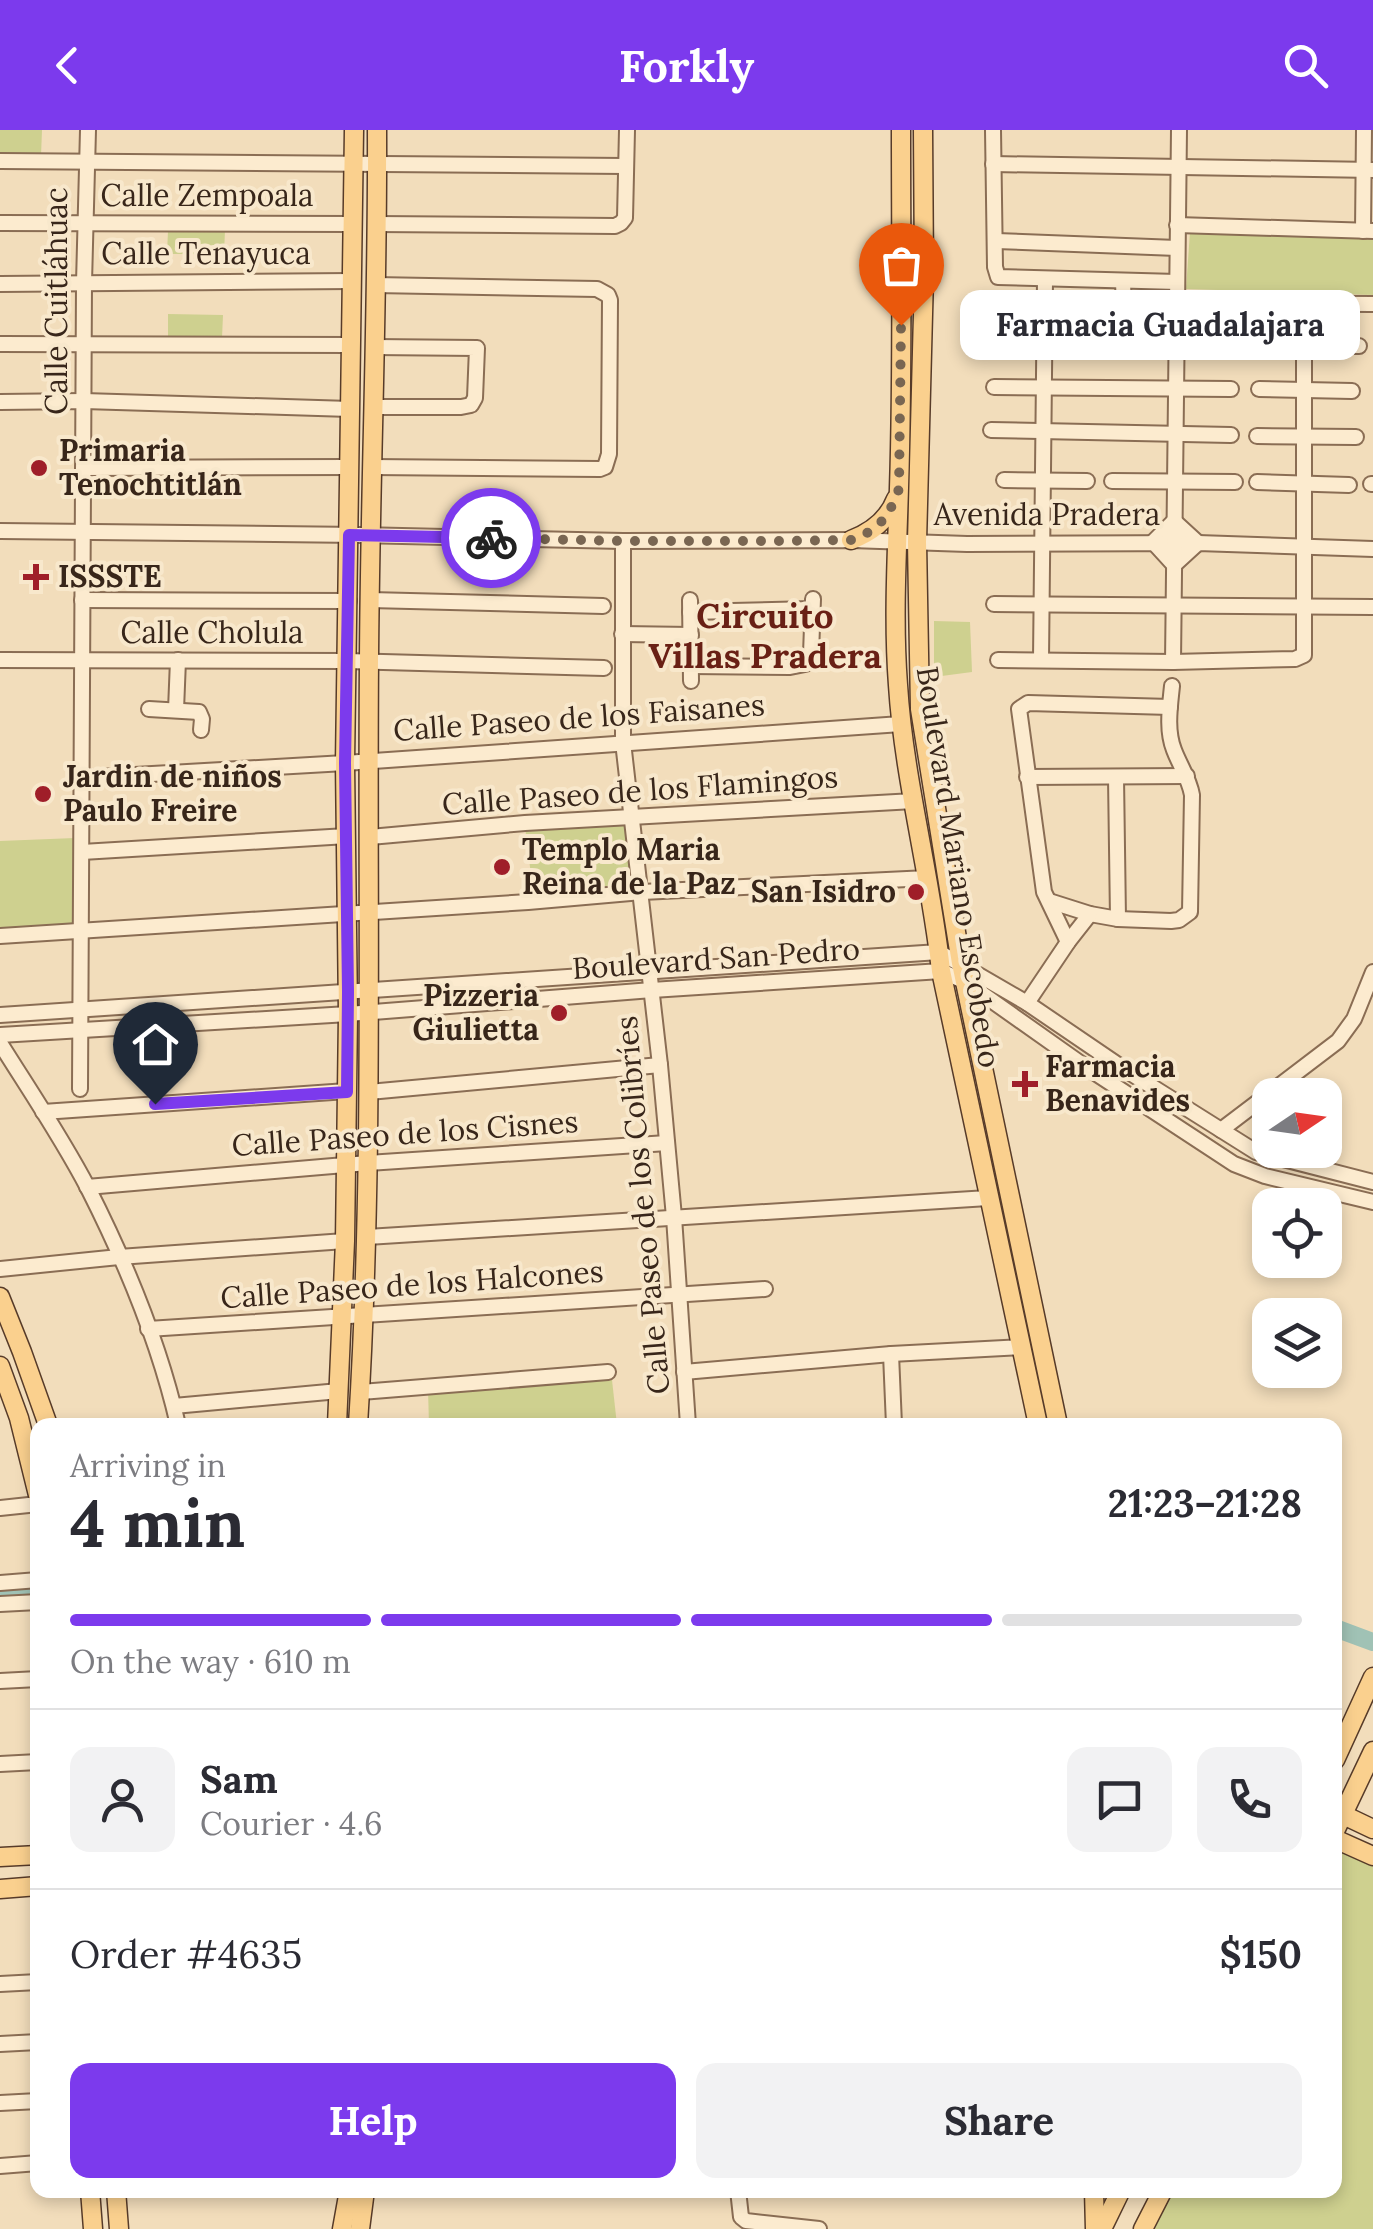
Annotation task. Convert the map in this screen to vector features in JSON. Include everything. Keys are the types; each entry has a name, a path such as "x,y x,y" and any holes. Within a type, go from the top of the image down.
{"main road":[{"path":"337,1418 347,1092 345,763 354,130"},
{"path":"358,1418 367,1237 369,661 378,130"},
{"name":"Boulevard Mariano Escobedo","path":"900,130 896,542 900,724 942,971 1037,1418"},
{"name":"Boulevard Mariano Escobedo","path":"922,130 924,276 917,542 920,709 962,972 1057,1418"},
{"path":"851,540 887,517 899,489"},
{"path":"0,1296 45,1418"},
{"path":"0,1366 30,1463"},
{"path":"1342,1745 1373,1677"},
{"path":"1342,1811 1373,1751"},
{"path":"1342,1820 1373,1829"},
{"path":"1342,1842 1373,1856"},
{"path":"0,1857 30,1855"},
{"path":"0,1889 30,1887"},
{"path":"91,2198 93,2229"},
{"path":"116,2198 118,2229"},
{"path":"348,2198 354,2228"},
{"path":"354,2228 363,2198"},
{"path":"1097,2198 1105,2225"},
{"path":"1105,2225 1108,2198"},
{"path":"1105,2225 1117,2198"},
{"path":"1143,2229 1159,2198"}],"street":[{"name":"Calle Cuitláhuac","path":"80,1090 88,130"},
{"path":"376,224 608,228 625,218 627,130"},
{"path":"993,130 998,277 1177,282"},
{"path":"1173,662 1178,130"},
{"path":"1177,225 1368,232 1364,130"},
{"path":"0,160 626,166"},
{"path":"994,164 1368,170"},
{"name":"Calle Zempoala","path":"0,222 354,224"},
{"path":"996,241 1178,248"},
{"path":"1041,660 1045,280"},
{"name":"Calle Tenayuca","path":"0,284 352,281"},
{"path":"1123,281 1125,342"},
{"path":"372,467 593,471 605,467 609,454 612,348 611,307 608,295 598,289 375,285"},
{"path":"1176,303 1373,304"},
{"path":"998,660 1173,662 1296,659 1304,654 1304,303"},
{"path":"996,342 1084,341"},
{"path":"1106,342 1234,344"},
{"path":"0,344 352,346"},
{"path":"1256,345 1358,346"},
{"path":"373,407 461,407 471,405 476,398 476,348 374,347"},
{"path":"994,387 1231,389"},
{"path":"1260,390 1352,391"},
{"path":"0,402 350,410"},
{"path":"991,430 1232,435"},
{"path":"1257,436 1356,436"},
{"path":"83,468 349,467"},
{"path":"1004,480 1087,481"},
{"path":"1112,481 1235,482"},
{"path":"1257,482 1349,484"},
{"path":"1174,521 1152,542 1174,565"},
{"path":"1174,521 1198,543 1174,565"},
{"name":"Avenida Pradera","path":"0,531 623,541 1152,542 1373,549"},
{"name":"Calle Paseo de los Colibríes","path":"623,541 623,742 660,1065 687,1418"},
{"path":"82,600 348,600"},
{"path":"370,600 603,606"},
{"path":"812,604 811,654 805,664 691,673 690,634 690,606 812,604"},
{"path":"994,604 1373,607"},
{"path":"622,634 690,634"},
{"name":"Calle Cholula","path":"0,660 346,660 604,668"},
{"path":"176,710 178,660"},
{"path":"1050,901 1118,919 1171,921 1190,912 1193,806 1187,776 1172,748 1172,686"},
{"path":"1068,942 1041,882 1019,709 1022,705 1170,708"},
{"path":"149,709 199,712 201,730"},
{"name":"Calle Paseo de los Faisanes","path":"82,778 900,724"},
{"path":"1027,777 1187,776"},
{"path":"1116,777 1118,919"},
{"name":"Calle Paseo de los Flamingos","path":"370,837 525,823 914,802"},
{"path":"82,852 347,836"},
{"path":"0,936 642,892 928,878"},
{"path":"1027,1003 1090,914"},
{"path":"939,952 1123,1092 1221,1157 1246,1170 1373,1202"},
{"name":"Boulevard San Pedro","path":"0,1015 939,952"},
{"path":"942,971 962,972 1027,1003 1252,1150"},
{"name":"Boulevard San Pedro","path":"0,1035 942,971"},
{"path":"1220,1130 1338,1041 1354,1019 1373,972"},
{"path":"0,1044 87,1187 148,1329 177,1418"},
{"path":"369,1092 660,1065"},
{"path":"44,1112 347,1092"},
{"name":"Calle Paseo de los Cisnes","path":"87,1187 667,1143"},
{"path":"1246,1170 1252,1159"},
{"path":"1318,1168 1373,1182"},
{"path":"367,1237 988,1198"},
{"path":"0,1269 345,1241"},
{"name":"Calle Paseo de los Halcones","path":"148,1329 765,1289"},
{"path":"684,1372 1022,1347"},
{"path":"891,1354 894,1418"},
{"path":"360,1392 608,1372"},
{"path":"174,1406 339,1391"},
{"path":"0,1508 30,1505"},
{"path":"0,1583 30,1581"},
{"path":"0,1604 30,1602"},
{"path":"0,1681 30,1679"},
{"path":"0,1764 30,1762"},
{"path":"0,1984 30,1982"},
{"path":"0,2044 30,2042"},
{"path":"0,2103 30,2101"},
{"path":"0,2166 30,2164"},
{"path":"739,2198 741,2216 751,2223 819,2229"}],"green space":[{"path":"0,130 42,130 41,156 0,155"},
{"path":"225,230 224,254 167,254 168,231"},
{"path":"1190,232 1373,235 1373,295 1186,289"},
{"path":"168,314 223,315 222,338 168,338"},
{"path":"934,621 970,622 972,672 934,677"},
{"path":"629,822 636,888 534,899 525,827"},
{"path":"75,838 76,925 0,930 0,841"},
{"path":"612,1380 616,1418 429,1418 428,1389"},
{"path":"1342,1844 1373,1860 1373,2229 1139,2229 1155,2198 1342,2198"}],"waterway":[{"path":"0,1593 30,1591"},
{"path":"1342,1631 1373,1642"}],"way so far":[{"path":"491,538 776,541 851,540 867,533 887,517 899,489 901,325"}],"place":[{"name":"Farmacia Guadalajara","path":"901,325"},
{"name":"Primaria Tenochtitlán","path":"39,468"},
{"name":"ISSSTE","path":"36,577"},
{"name":"Jardin de niños Paulo Freire","path":"43,794"},
{"name":"Templo Maria Reina de la Paz","path":"502,867"},
{"name":"San Isidro","path":"916,892"},
{"name":"Pizzeria Giulietta","path":"559,1013"},
{"name":"Farmacia Benavides","path":"1025,1084"}],"district":[{"name":"Circuito Villas Pradera","path":"765,636"}],"route":[{"path":"155,1104 347,1092 345,763 349,535 491,538"}]}
